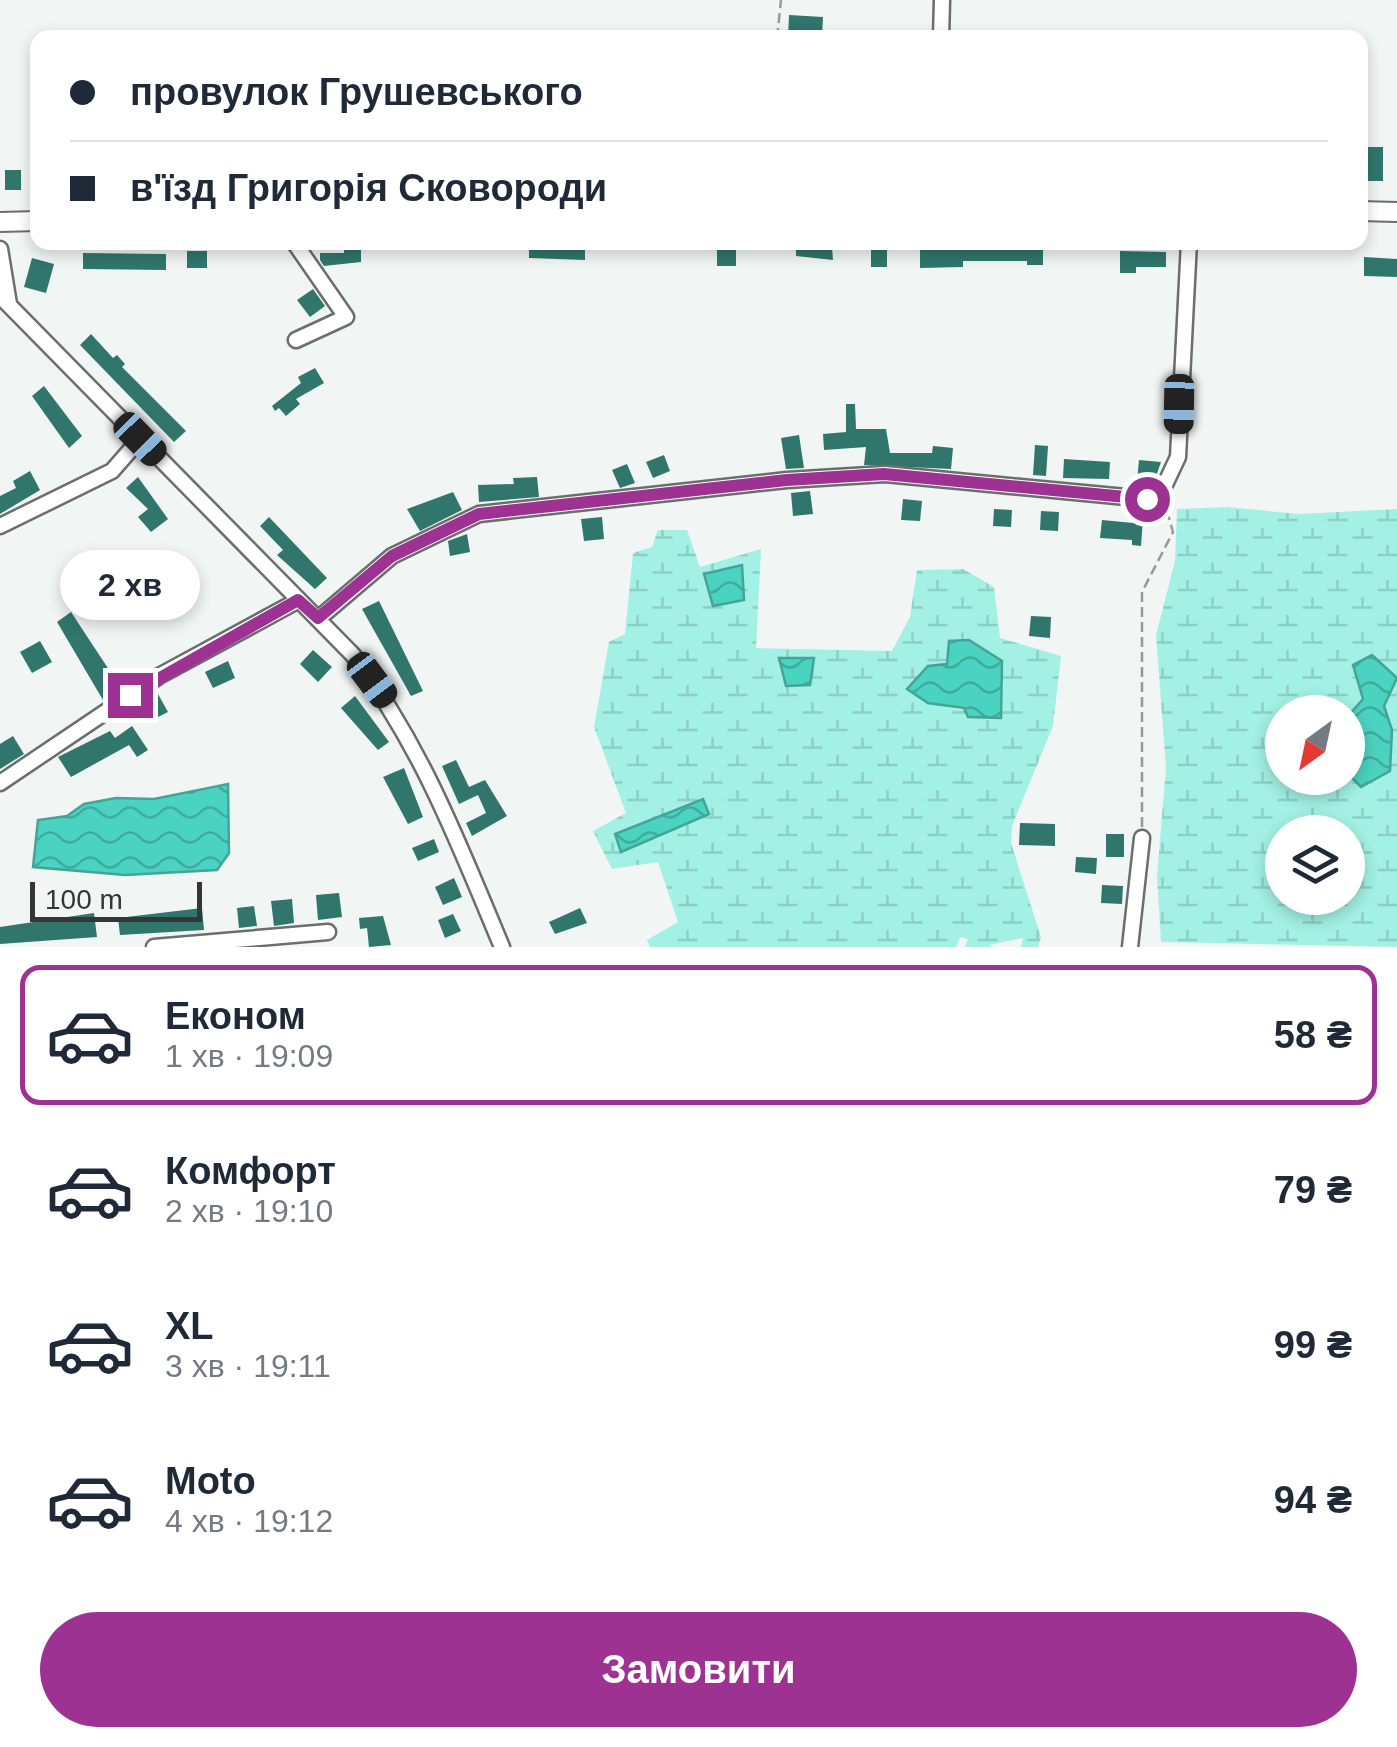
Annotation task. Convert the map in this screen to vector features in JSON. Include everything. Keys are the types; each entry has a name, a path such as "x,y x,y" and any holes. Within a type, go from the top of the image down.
{"main road":[{"path":"1368,211 1397,212"},
{"path":"0,222 30,221"}],"street":[{"path":"940,30 942,0"},
{"path":"0,249 5,300 318,618 392,706 428,771 502,947"},
{"path":"296,340 346,317 300,250"},
{"path":"318,618 392,556 479,514 787,480 884,474 1147,499 1161,493 1178,457 1189,250"},
{"path":"0,526 112,471 140,439"},
{"path":"0,783 159,676 298,600"},
{"path":"1130,947 1142,838"},
{"path":"154,947 328,932"}],"path":[{"path":"778,30 780,0"},
{"path":"1142,838 1142,592 1173,532 1161,493"}],"green space":[{"path":"1228,507 1299,514 1397,509 1397,678 1371,655 1365,695 1265,695 1265,795 1365,795 1365,780 1392,730 1384,706 1397,681 1397,947 1161,942 1157,877 1166,767 1156,635 1175,561 1177,509"},
{"path":"658,530 687,530 700,567 761,549 756,648 892,651 910,617 917,570 963,569 994,587 1000,638 1061,656 1053,726 1012,826 1011,843 1041,937 1038,947 1021,947 1023,938 989,945 993,947 965,947 968,939 960,937 956,947 650,947 647,940 678,922 658,862 612,869 593,831 626,813 594,727 609,642 625,634 633,553 652,547","holes":["948,664 1000,704 1001,718 928,703 928,666","702,799 708,814 621,851 615,835"]}],"water":[{"path":"742,565 744,600 713,606 704,574"},
{"path":"969,640 1002,661 1001,718 968,717 964,708 928,703 907,689 928,666 947,664 949,641"},
{"path":"1372,655 1397,678 1384,706 1392,730 1390,771 1365,785 1365,695 1353,665"},
{"path":"779,658 814,658 810,685 786,686"},
{"path":"228,784 229,853 217,870 125,875 33,867 38,820 67,816 84,804 116,798 154,799"},
{"path":"703,799 709,814 621,852 615,834"}],"building":[{"path":"789,15 823,17 822,30 788,30"},
{"path":"1368,147 1383,147 1383,181 1368,181"},
{"path":"5,170 21,170 21,190 5,190"},
{"path":"361,250 361,262 324,266 320,260 320,253"},
{"path":"529,250 585,250 585,260 529,258"},
{"path":"717,250 736,250 736,266 717,266"},
{"path":"796,250 832,250 833,260 796,256"},
{"path":"871,250 887,250 887,267 871,267"},
{"path":"920,250 1043,250 1043,265 1027,265 1027,261 963,261 963,267 920,268"},
{"path":"187,251 207,251 207,268 187,268"},
{"path":"1120,251 1166,252 1166,267 1136,267 1136,273 1120,273"},
{"path":"83,253 166,254 166,270 83,269"},
{"path":"1364,257 1397,259 1397,277 1364,276"},
{"path":"32,258 54,264 46,293 24,287"},
{"path":"313,289 325,306 310,317 297,300"},
{"path":"91,334 113,358 117,355 125,364 122,367 186,431 174,442 80,345"},
{"path":"315,368 324,383 296,399 300,404 286,416 279,408 275,411 272,406 301,383 298,377"},
{"path":"44,386 82,436 69,448 32,396"},
{"path":"846,404 855,404 856,429 886,429 890,453 932,453 933,446 953,448 951,469 864,465 866,447 824,450 823,434 846,432"},
{"path":"799,435 804,468 786,469 781,438"},
{"path":"1035,445 1048,446 1046,476 1033,475"},
{"path":"664,455 670,471 653,478 646,462"},
{"path":"1064,459 1110,462 1109,479 1063,478"},
{"path":"1139,460 1161,462 1154,482 1137,481"},
{"path":"627,464 635,483 620,488 612,470"},
{"path":"30,471 40,490 0,514 0,496 16,488 13,481"},
{"path":"138,477 168,519 151,532 138,517 148,509 126,488"},
{"path":"537,477 539,497 479,502 478,485 514,484 513,478"},
{"path":"810,491 813,514 793,516 791,493"},
{"path":"453,492 462,510 420,531 407,509"},
{"path":"903,499 922,501 920,521 901,520"},
{"path":"994,509 1012,510 1011,527 993,526"},
{"path":"1041,511 1059,512 1058,531 1040,530"},
{"path":"269,517 327,578 315,589 277,555 283,550 260,526"},
{"path":"602,517 604,539 584,541 581,519"},
{"path":"1133,518 1143,519 1141,546 1132,545 1132,540 1100,538 1102,520 1133,523"},
{"path":"467,534 470,552 450,556 448,541"},
{"path":"379,601 423,691 411,696 362,609"},
{"path":"71,612 121,688 103,700 57,622"},
{"path":"1031,616 1051,617 1050,638 1029,636"},
{"path":"40,641 52,662 32,673 20,652"},
{"path":"313,650 332,667 318,682 300,664"},
{"path":"228,661 235,678 213,688 205,672"},
{"path":"158,694 168,712 146,723 136,705"},
{"path":"355,696 389,742 378,750 341,708"},
{"path":"132,726 148,750 137,757 129,745 71,777 58,757 110,731 115,738"},
{"path":"13,736 24,754 0,769 0,744"},
{"path":"456,760 469,787 485,780 507,816 472,836 466,823 486,813 478,795 459,804 442,766"},
{"path":"404,768 423,817 408,824 383,777"},
{"path":"1020,823 1055,824 1055,846 1019,845"},
{"path":"1106,834 1124,834 1124,857 1106,857"},
{"path":"434,839 439,852 418,861 412,848"},
{"path":"1076,857 1097,858 1096,874 1075,872"},
{"path":"454,878 462,897 443,905 435,887"},
{"path":"1102,885 1123,886 1122,904 1101,903"},
{"path":"339,893 342,917 318,920 316,895"},
{"path":"292,899 294,923 274,926 271,901"},
{"path":"254,906 257,926 239,928 237,908"},
{"path":"202,908 204,930 120,935 118,918"},
{"path":"580,908 587,923 555,934 549,922"},
{"path":"94,913 97,937 0,944 0,927"},
{"path":"453,914 461,931 445,938 438,920"},
{"path":"383,916 391,945 369,947 367,928 360,929 359,918"}],"route":[{"path":"130,695 298,600 318,618 392,556 422,538 479,514 787,480 884,474 1147,499"}]}
